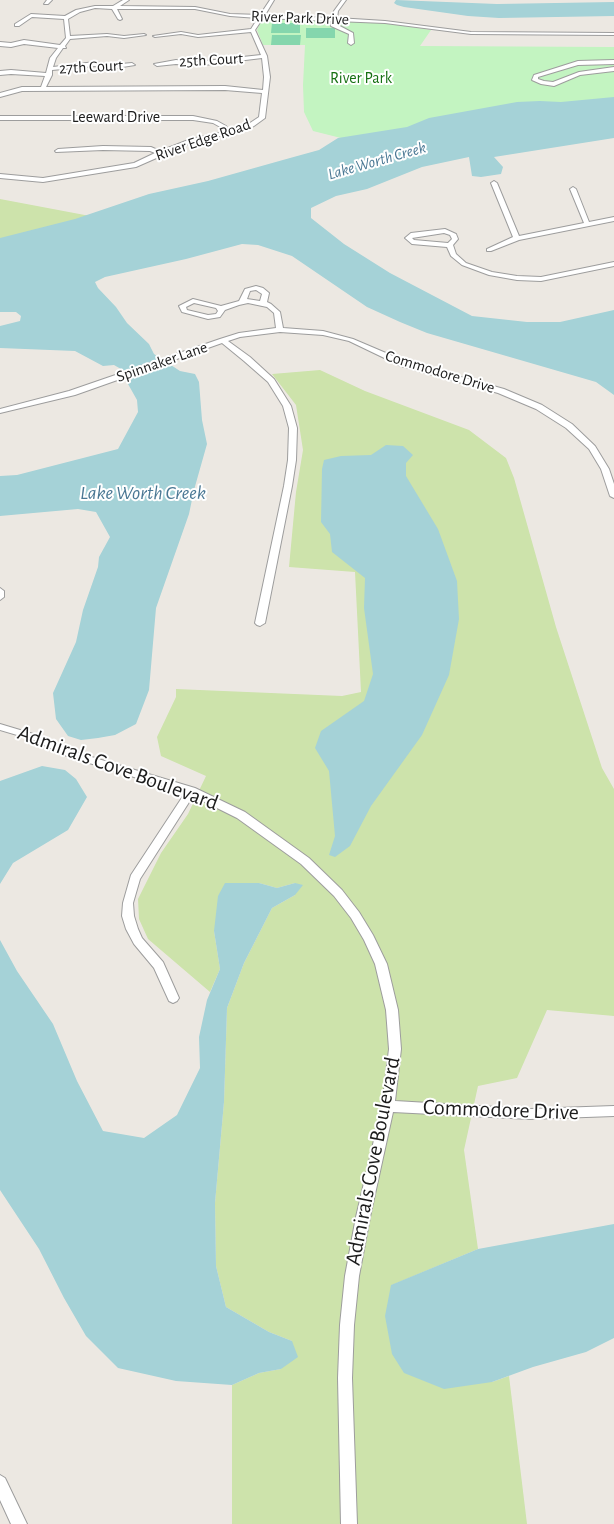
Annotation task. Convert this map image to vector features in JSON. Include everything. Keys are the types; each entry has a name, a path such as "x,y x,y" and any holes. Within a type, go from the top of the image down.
{"street":[{"path":"120,19 114,7 127,0"},
{"path":"155,36 181,33 198,36 253,30 272,0"},
{"path":"344,0 333,18 333,25 351,33 351,43"},
{"path":"194,8 200,2"},
{"name":"River Park Drive","path":"66,18 84,10 114,7 194,8 260,17 333,18 385,22 471,33 614,34"},
{"path":"17,25 30,15 66,18 68,38 64,46 53,58 43,89"},
{"name":"River Edge Road","path":"0,176 43,180 136,165 193,140 243,130 262,118 267,77 264,56 253,30"},
{"path":"68,38 144,35"},
{"path":"0,44 11,45 24,42 64,46"},
{"name":"25th Court","path":"157,64 176,62 196,64 264,56"},
{"path":"614,62 578,63 536,76 535,80 543,84 554,84 580,74 614,70"},
{"name":"27th Court","path":"50,69 95,64 110,67 132,65"},
{"path":"0,73 49,75"},
{"name":"River Edge Road","path":"0,95 15,90 43,89 226,88 264,92"},
{"name":"Leeward Drive","path":"0,118 192,118 215,122 224,128 227,133"},
{"path":"58,151 119,148 151,149 160,153"},
{"path":"494,183 517,238"},
{"path":"573,189 587,224"},
{"path":"489,250 517,238 614,219"},
{"path":"445,231 453,234 455,239 450,245 412,242 408,238 411,235 445,231"},
{"path":"450,245 453,254 464,264 491,274 517,278 541,279 614,264"},
{"path":"242,302 247,290 256,288 266,293 263,303"},
{"path":"221,309 222,311 218,316 208,317 184,311 182,306 188,302 198,301 221,309 242,302 263,303 273,307 277,312 280,330"},
{"name":"Commodore Drive","path":"222,340 254,332 280,330 308,331 338,336 404,364 501,391 539,407 569,426 592,448 605,469 614,496"},
{"name":"Spinnaker Lane","path":"0,411 56,398 222,340 247,359 271,381 287,406 293,428 292,460 288,486 260,624"},
{"path":"0,591 0,597"},
{"name":"Admirals Cove Boulevard","path":"0,727 37,738 71,754 191,791 234,811 305,861 326,880 355,915 369,938 381,964 392,1010 395,1049 388,1106 352,1276 347,1326 345,1378 349,1524"},
{"path":"173,998 159,965 142,946 132,929 128,903 136,878 191,791"},
{"name":"Commodore Drive","path":"388,1106 530,1114 614,1111"},
{"path":"0,1483 20,1524"}],"green space":[{"name":"River Park","path":"262,18 384,23 431,30 420,46 614,47 614,98 345,139 313,131 304,112 305,45 263,45 257,30"},
{"path":"272,23 300,23 300,33 271,33"},
{"path":"306,28 335,28 335,38 306,38"},
{"path":"272,35 301,35 300,45 271,45"},
{"path":"0,199 90,216 0,239"},
{"path":"320,370 365,391 469,430 506,458 514,478 556,627 602,768 614,789 614,1016 547,1010 517,1078 478,1086 464,1150 478,1249 392,1285 492,1382 509,1376 527,1524 232,1524 232,1385 259,1373 281,1369 292,1341 269,1332 226,1307 216,1266 215,1203 224,1102 227,1008 244,963 272,908 295,895 295,883 277,888 259,883 214,931 220,969 210,992 148,939 139,919 138,899 161,853 188,814 206,776 161,756 157,737 176,697 176,689 342,696 361,692 355,572 289,567 296,492 303,450 296,405 272,374"}],"water":[{"path":"396,0 497,4 614,2 614,16 499,18 468,16 404,7 394,3"},
{"name":"Lake Worth Creek","path":"614,97 614,138 494,157 503,167 501,174 481,177 472,176 469,157 422,167 367,189 336,196 311,208 311,218 344,244 390,273 472,316 527,322 560,322 614,310 614,395 596,382 427,333 400,322 367,307 292,256 258,245 242,244 105,277 95,282 127,323 149,344 154,354 180,371 195,374 199,382 202,420 207,444 189,514 156,608 149,690 136,724 115,735 98,738 81,740 68,736 56,719 53,693 76,642 83,610 98,567 99,557 110,537 96,512 78,509 0,516 0,476 17,475 118,449 138,412 137,400 128,384 133,376 114,365 103,366 75,351 0,348 0,326 20,321 21,316 16,312 0,312 0,238 75,219 149,194 208,181 319,150 338,138 407,127 429,118 517,102 561,102"},
{"path":"386,445 403,446 413,455 406,463 406,476 438,529 457,581 459,619 449,675 422,735 371,806 350,846 335,857 329,855 335,836 329,771 315,748 321,731 364,701 373,674 364,608 365,578 332,552 330,534 321,522 322,469 324,460 341,456 371,455"},
{"path":"42,766 65,770 76,779 87,797 68,830 13,863 0,884 0,781"},
{"path":"225,883 259,883 277,888 295,883 303,885 295,895 272,908 244,963 227,1008 224,1102 215,1203 216,1266 226,1307 269,1332 292,1341 298,1357 281,1369 259,1373 232,1385 176,1381 118,1368 86,1336 39,1249 0,1190 0,940 17,971 53,1024 77,1081 103,1131 144,1138 177,1115 200,1068 199,1037 207,1000 220,969 214,931 218,896"},
{"path":"614,1224 614,1338 586,1352 533,1367 492,1382 444,1389 404,1373 392,1354 385,1316 391,1285 478,1249"}]}
